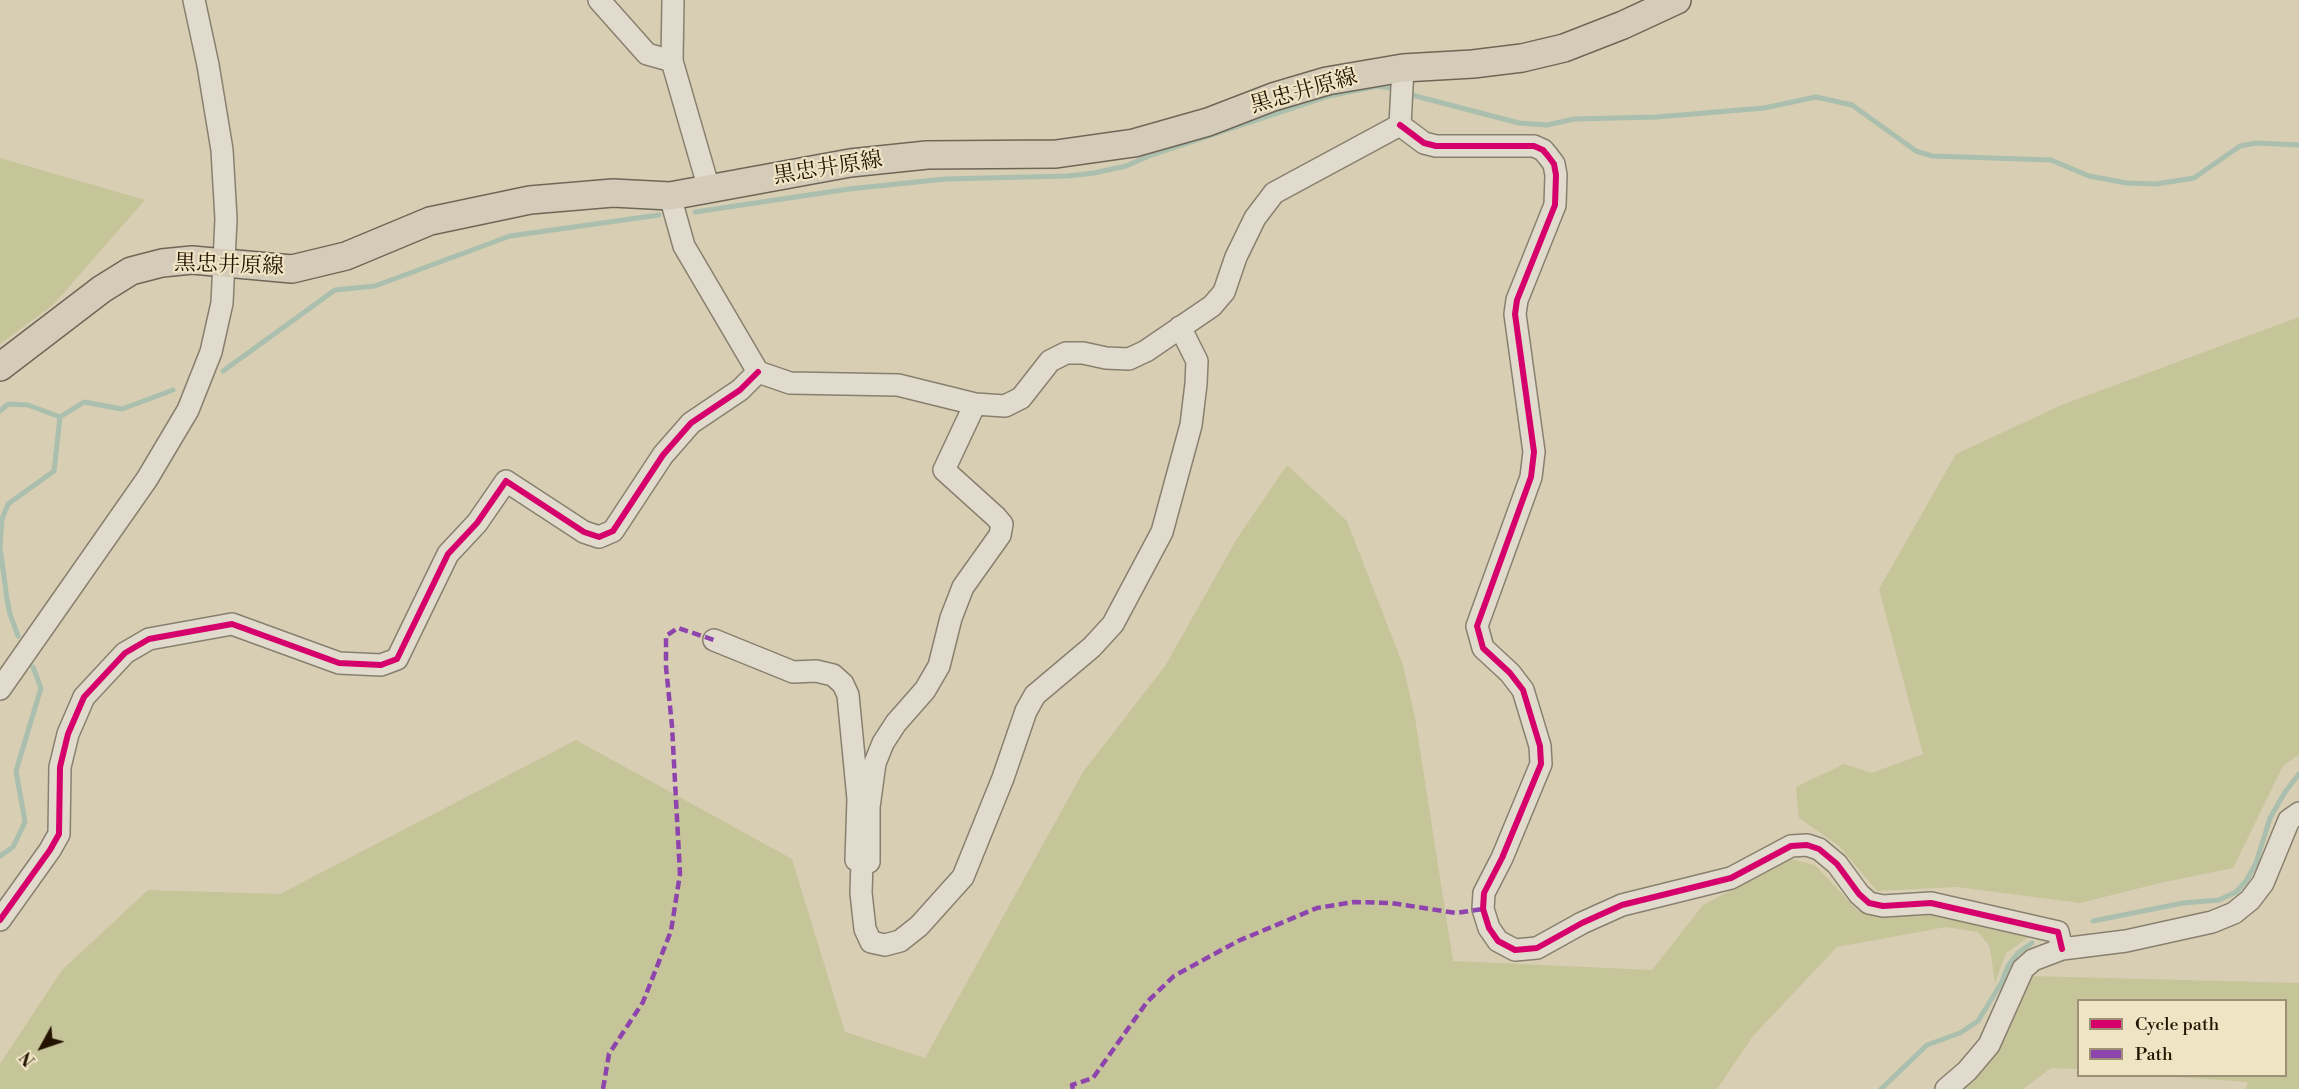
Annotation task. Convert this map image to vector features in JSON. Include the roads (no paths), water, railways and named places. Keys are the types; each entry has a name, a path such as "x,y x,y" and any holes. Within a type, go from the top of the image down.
{"main road":[{"name":"黒忠井原線","path":"0,367 102,289 131,271 162,263 192,260 224,265 292,269 346,256 430,221 530,200 613,193 670,196 850,163 927,155 1056,154 1134,143 1208,122 1273,97 1327,81 1402,83 1564,48 1623,25 1677,0"}],"street":[{"path":"0,689 147,479 188,410 211,352 222,303 226,219 222,150 208,65 194,0"},
{"path":"599,0 647,54 672,61"},
{"path":"672,0 672,61 709,189"},
{"path":"1400,125 1402,83"},
{"path":"670,196 684,246 758,372 789,384 898,385 975,404 1005,406 1021,398 1050,361 1066,353 1129,359 1146,351 1212,306 1224,292 1236,257 1255,218 1274,192 1400,125"},
{"path":"1400,125 1424,143 1436,146 1534,146 1543,150 1548,156 1554,164 1556,175 1555,205 1517,300 1515,314 1534,452 1531,477 1477,626 1483,648 1510,673 1523,690 1540,746 1541,765 1502,858 1484,893 1483,909 1489,928 1498,941 1515,950 1538,948 1582,923 1622,905 1731,878 1791,846 1807,844 1819,849 1837,864 1859,894 1869,903 1883,906 1931,903 2058,932 2062,949"},
{"path":"862,861 861,893 865,929 871,942 885,945 900,941 919,926 963,877 1003,778 1026,711 1035,695 1092,647 1113,624 1162,532 1191,425 1196,384 1197,360 1180,327"},
{"path":"0,920 50,850 58,834 60,767 68,734 84,697 125,653 149,639 232,624 339,663 381,665 397,659 448,554 477,524 506,481 584,532 599,537 613,531 663,455 691,423 740,390 758,372"},
{"path":"714,640 793,672 816,671 833,675 843,684 848,695 858,799 856,860 869,862 869,807 875,763 883,742 896,723 925,690 939,666 951,618 963,587 1000,535 1002,524 996,517 944,470 975,404"},
{"path":"1946,1089 1967,1071 1989,1045 2023,969 2033,960 2062,949 2126,941 2212,922 2234,913 2250,900 2263,883 2289,820 2299,813"}],"waterway":[{"path":"695,212 849,189 945,179 1068,176 1094,173 1126,166 1149,156 1329,96 1378,86 1397,89"},
{"path":"1408,94 1519,123 1547,125 1574,119 1657,117 1764,108 1816,97 1852,105 1916,151 1932,156 2051,160 2089,176 2127,183 2156,184 2194,178 2240,146 2256,143 2299,145"},
{"path":"223,371 335,290 375,286 510,236 659,215"},
{"path":"0,411 8,404 28,405 60,417 84,402 122,409 173,390"},
{"path":"18,636 7,599 0,547 2,519 8,504 54,471 60,417"},
{"path":"0,856 13,847 25,822 16,771 41,688 33,667"},
{"path":"2093,921 2183,903 2219,900 2236,892 2246,881 2256,863 2270,818 2299,774"},
{"path":"1881,1089 1927,1045 1960,1033 1978,1021 2002,982 2008,966 2018,953 2032,943"}]}
